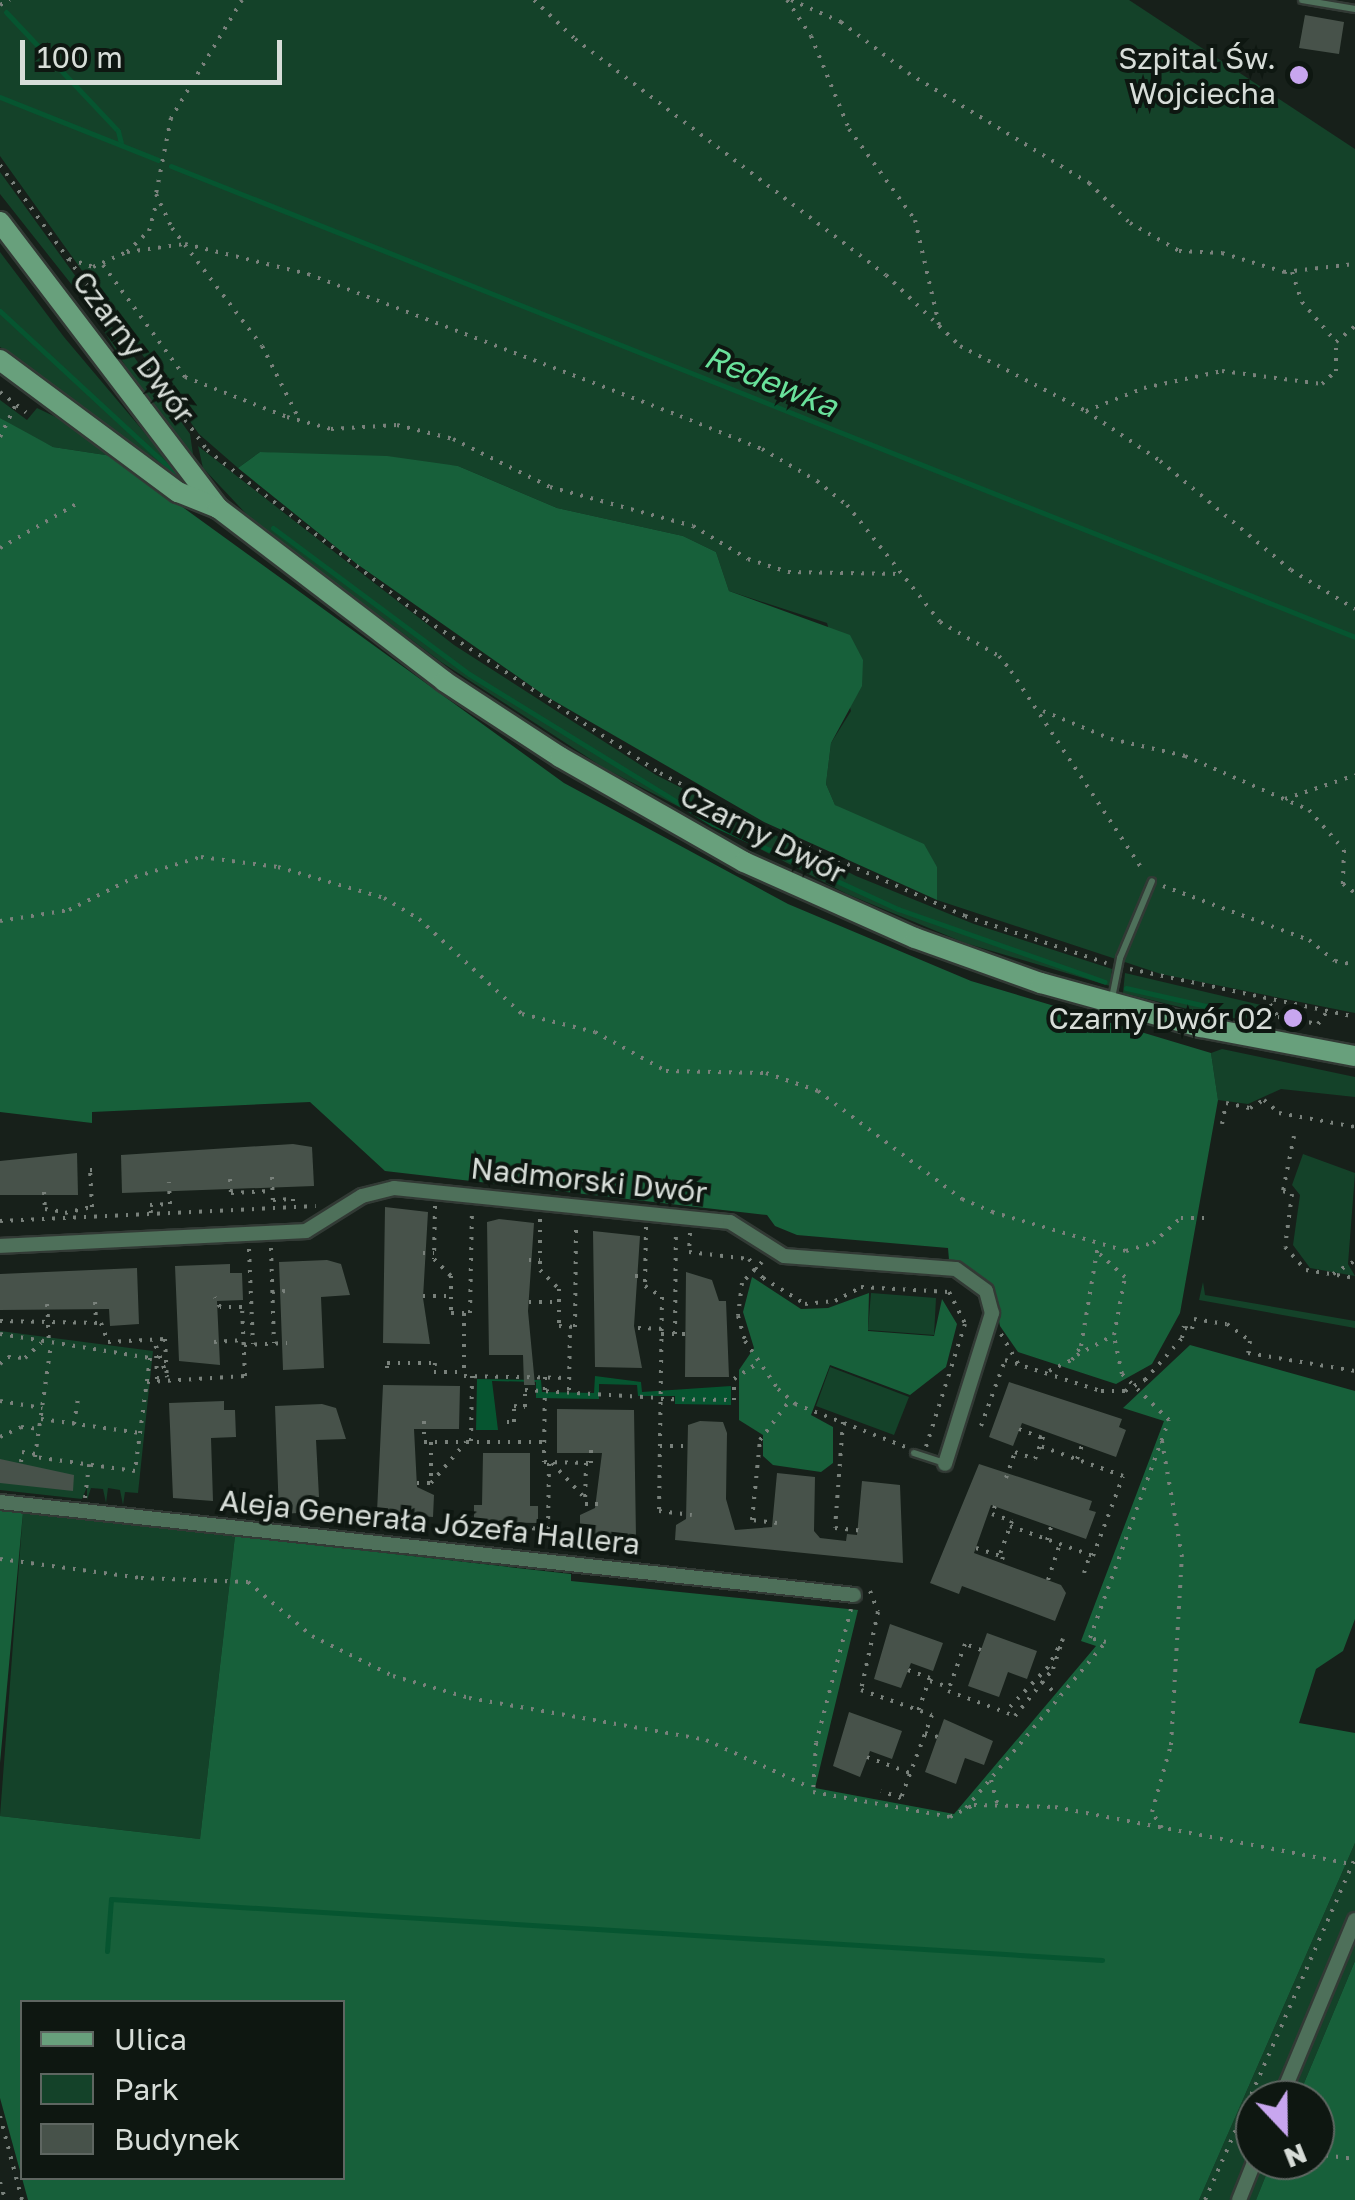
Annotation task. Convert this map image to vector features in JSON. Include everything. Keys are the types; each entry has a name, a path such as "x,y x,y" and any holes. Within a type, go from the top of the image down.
{"main road":[{"name":"Czarny Dwór","path":"0,222 218,508 444,680 673,824 914,938 1111,1004 1355,1056"},
{"name":"Czarny Dwór","path":"0,360 178,492 218,508"}],"street":[{"name":"Nadmorski Dwór","path":"0,1246 306,1231 367,1194 405,1188 730,1222 774,1253"},
{"path":"774,1253 956,1269 986,1290 988,1330 946,1464"},
{"name":"Aleja Generała Józefa Hallera","path":"0,1502 854,1594"},
{"path":"1288,2080 1355,1920"}],"lane":[{"path":"1302,0 1355,9"},
{"path":"1111,1004 1119,966 1152,882"},
{"path":"914,1453 946,1464"}],"path":[{"path":"69,259 103,265 127,252 149,231 171,118 242,0"},
{"path":"534,0 575,38 886,275 975,356 1034,379 1086,411 1160,462 1290,570 1355,609"},
{"path":"789,0 811,36 849,129 915,220 939,325"},
{"path":"789,0 841,22 908,72 1089,183 1130,223 1179,250 1292,272 1355,264"},
{"path":"0,165 215,458 502,673 660,772 806,848 965,916 1119,966 1269,1002 1355,1017"},
{"path":"157,201 262,346 304,422"},
{"path":"127,252 185,244 368,294 762,449 847,505 952,632 999,656 1152,882 1294,934 1335,961 1355,966"},
{"path":"103,265 185,376 330,429 397,425 454,439 550,488 693,526 748,560 788,572 902,574"},
{"path":"1086,411 1144,388 1222,371 1322,384 1336,371 1336,342 1302,302 1292,272"},
{"path":"1336,342 1355,326"},
{"path":"0,392 26,412"},
{"path":"0,438 16,404"},
{"path":"0,548 78,502"},
{"path":"1039,710 1111,739 1186,756 1285,799 1331,832 1344,850 1343,884 1355,893"},
{"path":"1285,799 1355,775"},
{"path":"0,921 69,910 135,877 201,856 278,868 384,898 419,920 522,1014 596,1032 666,1071 792,1079 818,1091 962,1199 1097,1249 1114,1261 1125,1276 1114,1335 1115,1360 1135,1387 1169,1420 1090,1638 1106,1642 966,1808 950,1818 810,1787 706,1740 469,1698 393,1676 312,1636 248,1582 140,1578 0,1559"},
{"path":"1269,1002 1278,1017 1318,1024 1326,1012"},
{"path":"1222,1124 1226,1104 1250,1108 1264,1100 1278,1113 1355,1127"},
{"path":"1294,1136 1282,1186 1292,1194 1286,1247 1306,1270 1355,1278"},
{"path":"44,1192 45,1209 65,1216 92,1207 90,1170 100,1170"},
{"path":"272,1177 273,1200 293,1199 293,1207"},
{"path":"230,1179 230,1193 272,1192"},
{"path":"150,1214 150,1205 170,1204 169,1182"},
{"path":"405,1188 404,1199 447,1204"},
{"path":"435,1202 434,1253 451,1276 451,1313 470,1314 472,1206"},
{"path":"0,1221 328,1205"},
{"path":"460,1205 489,1208"},
{"path":"523,1212 553,1216"},
{"path":"540,1214 540,1270 559,1289 559,1326 575,1327 576,1218"},
{"path":"565,1217 594,1220"},
{"path":"1097,1249 1141,1249 1181,1218 1204,1218"},
{"path":"629,1224 690,1231 689,1252 749,1259 806,1304 835,1301 861,1287 949,1292 965,1324 923,1456"},
{"path":"646,1227 645,1286 662,1297 659,1512 692,1514"},
{"path":"675,1334 676,1230"},
{"path":"1076,1354 1097,1249"},
{"path":"270,1253 274,1344"},
{"path":"423,1253 434,1253"},
{"path":"774,1253 754,1266 742,1283 738,1316 759,1362 790,1400 914,1453"},
{"path":"250,1254 253,1344"},
{"path":"529,1260 540,1260"},
{"path":"1333,1274 1355,1262"},
{"path":"635,1276 646,1276"},
{"path":"272,1292 286,1291"},
{"path":"423,1296 451,1296"},
{"path":"147,1382 245,1376 242,1307 220,1308 215,1297"},
{"path":"95,1302 96,1323 108,1342 166,1340 167,1379"},
{"path":"528,1302 559,1302"},
{"path":"36,1454 50,1344 47,1304"},
{"path":"464,1314 464,1372"},
{"path":"981,1426 1005,1360 1101,1390 1135,1387 1182,1338 1184,1327 1192,1329 1194,1319 1228,1324 1250,1341 1248,1353 1355,1371"},
{"path":"0,1322 96,1323"},
{"path":"569,1390 570,1326"},
{"path":"638,1328 685,1334"},
{"path":"0,1334 150,1358 134,1470 22,1452 21,1462"},
{"path":"1046,1372 1114,1335"},
{"path":"102,1336 102,1351"},
{"path":"214,1342 287,1343"},
{"path":"0,1364 8,1356 24,1358 41,1343"},
{"path":"157,1381 156,1346 167,1379"},
{"path":"507,1422 514,1422 514,1406 525,1407 526,1390 597,1390 604,1397 731,1400 734,1379 759,1362"},
{"path":"387,1368 387,1363 434,1363 434,1372 569,1378"},
{"path":"417,1483 432,1483 468,1442 472,1376"},
{"path":"544,1378 544,1462 586,1463"},
{"path":"74,1424 78,1399"},
{"path":"777,1522 752,1520 760,1440 790,1400"},
{"path":"0,1401 74,1424 140,1433"},
{"path":"424,1421 424,1442 544,1442"},
{"path":"843,1422 835,1528 862,1530"},
{"path":"0,1437 23,1426 39,1429"},
{"path":"1006,1478 1016,1452 1035,1459 1044,1434 1019,1429"},
{"path":"1162,1439 1182,1557 1171,1745 1152,1812 1162,1828"},
{"path":"431,1442 432,1483"},
{"path":"585,1499 591,1445"},
{"path":"1077,1460 1082,1445"},
{"path":"660,1446 688,1446"},
{"path":"1040,1446 1123,1476 1084,1573"},
{"path":"551,1462 585,1499 598,1504"},
{"path":"501,1522 548,1529 551,1462"},
{"path":"86,1487 90,1464"},
{"path":"976,1548 1000,1559 1012,1521 992,1514 994,1506"},
{"path":"1010,1526 1090,1555"},
{"path":"1047,1540 1051,1526"},
{"path":"1048,1580 1060,1544"},
{"path":"810,1787 854,1594"},
{"path":"877,1620 861,1690 927,1714 925,1732 907,1772 901,1798 881,1791"},
{"path":"908,1670 929,1680 949,1688 1005,1712 1015,1716 1042,1682 1063,1640 1048,1668 1005,1712"},
{"path":"949,1688 965,1644 981,1650"},
{"path":"918,1711 929,1680"},
{"path":"1042,1682 1060,1696"},
{"path":"925,1732 938,1737"},
{"path":"867,1757 907,1772"},
{"path":"991,1778 997,1804"},
{"path":"966,1808 997,1804 1354,1861 1257,2080"},
{"path":"1300,1985 1312,1983"},
{"path":"0,2116 22,2200"},
{"path":"1205,2200 1235,2130"},
{"path":"5,2200 0,2182 16,2178"}],"green space":[{"path":"0,0 1129,0 1355,149 1355,1013 1161,974 937,900 937,867 835,805 826,784 831,743 851,711 827,623 729,591 716,552 683,536 557,508 458,466 260,452 238,468 199,434 0,156"},
{"path":"0,172 190,434 194,461 146,399 87,304 0,194"},
{"path":"0,252 64,337 187,483 0,347"},
{"path":"0,400 27,420 37,408 62,420 112,456 53,447 20,431 0,418"},
{"path":"198,446 454,645 656,775 856,876 974,924 1112,969 1110,986 965,943 847,894 604,768 441,662 252,520 203,468"},
{"path":"1125,973 1261,1005 1272,1019 1224,1018 1123,993"},
{"path":"1222,1049 1355,1077 1355,1097 1281,1089 1248,1104 1218,1100 1211,1053"},
{"path":"1303,1154 1355,1173 1348,1264 1355,1276 1310,1268 1293,1245 1300,1195 1292,1185"},
{"path":"1203,1282 1205,1295 1355,1321 1355,1328 1199,1300"},
{"path":"871,1293 936,1298 934,1335 868,1330"},
{"path":"0,1331 153,1351 138,1493 125,1492 123,1505 120,1490 108,1488 106,1503 103,1489 91,1488 87,1500 87,1487 82,1499 0,1490"},
{"path":"830,1367 909,1397 894,1435 816,1406"},
{"path":"23,1512 235,1536 200,1839 0,1816"},
{"path":"1355,1843 1355,1961 1305,2080 1251,2080"},
{"path":"1235,2118 1235,2180 1264,2180 1256,2200 1199,2200"}],"shaded area":[{"path":"0,418 53,447 112,456 564,783 788,904 971,981 1211,1053 1218,1100 1180,1313 1152,1364 1116,1384 1018,1352 1000,1326 991,1283 949,1260 948,1248 797,1235 775,1226 767,1215 385,1171 310,1102 92,1112 92,1123 0,1112"},
{"path":"260,452 387,456 458,466 557,508 683,536 716,552 729,591 850,635 863,660 862,686 831,743 826,784 835,805 924,844 937,867 937,900 764,822 544,695 357,564 238,468"},
{"path":"752,1277 801,1309 828,1308 869,1293 868,1331 934,1336 942,1299 957,1324 946,1367 910,1395 830,1365 811,1415 833,1427 833,1463 821,1472 773,1465 763,1456 763,1435 739,1420 739,1370 754,1348 743,1312"},
{"path":"1190,1345 1355,1391 1355,1619 1343,1651 1316,1669 1299,1723 1355,1733 1355,1843 1251,2080 1235,2080 1235,2118 1199,2200 28,2200 23,2180 345,2180 345,2000 20,2000 20,2171 0,2098 0,1816 200,1839 235,1536 571,1574 571,1581 858,1610 815,1788 954,1814 1096,1646 1081,1641 1164,1421 1123,1408"},
{"path":"595,1376 641,1382 642,1392 731,1386 731,1405 675,1404 675,1396 638,1396 637,1385 599,1384 599,1399 536,1398 536,1382 492,1381 498,1430 476,1430 477,1379 541,1380 542,1392 594,1393"},
{"path":"0,1509 23,1512 0,1763"},
{"path":"1355,1961 1355,2200 1256,2200 1264,2180 1335,2180 1335,2080 1305,2080"}],"building":[{"path":"1305,15 1344,22 1339,54 1299,48"},
{"path":"293,1144 312,1147 314,1186 122,1193 121,1155"},
{"path":"77,1153 78,1195 0,1195 0,1161"},
{"path":"385,1207 428,1212 423,1298 430,1344 383,1343"},
{"path":"499,1219 534,1223 528,1311 535,1385 524,1385 523,1355 489,1355 487,1222"},
{"path":"593,1231 640,1236 634,1326 642,1368 595,1367"},
{"path":"327,1260 341,1264 350,1295 321,1297 324,1368 283,1370 279,1262"},
{"path":"230,1264 230,1273 242,1273 243,1300 217,1301 220,1365 179,1361 175,1266"},
{"path":"137,1268 139,1324 110,1326 109,1309 0,1310 0,1274"},
{"path":"686,1272 712,1280 719,1301 726,1301 729,1377 685,1377"},
{"path":"1009,1382 1122,1419 1119,1427 1126,1430 1116,1457 1022,1423 1013,1446 989,1437"},
{"path":"383,1385 460,1386 459,1429 414,1429 417,1487 434,1495 433,1517 377,1512"},
{"path":"224,1401 224,1410 235,1410 236,1437 211,1438 213,1501 173,1498 169,1403"},
{"path":"322,1404 336,1408 346,1439 316,1440 319,1497 313,1497 319,1512 279,1514 275,1406"},
{"path":"557,1409 634,1410 636,1538 580,1533 580,1515 595,1508 602,1453 557,1453"},
{"path":"723,1422 727,1433 726,1499 735,1530 772,1527 777,1473 815,1477 814,1531 820,1538 846,1541 847,1534 857,1535 862,1481 900,1485 903,1563 675,1540 676,1525 686,1519 688,1425"},
{"path":"483,1453 530,1453 530,1506 538,1506 538,1523 474,1522 474,1505 482,1505"},
{"path":"0,1459 74,1475 73,1491 0,1483"},
{"path":"979,1464 1092,1501 1089,1510 1096,1512 1086,1539 991,1505 974,1553 1061,1585 1066,1593 1055,1621 962,1586 959,1594 930,1583"},
{"path":"890,1624 943,1643 933,1671 911,1663 901,1688 874,1679"},
{"path":"987,1633 1037,1651 1027,1679 1008,1672 999,1697 968,1686"},
{"path":"849,1712 902,1731 892,1759 870,1751 860,1777 833,1766"},
{"path":"944,1719 993,1741 984,1765 965,1758 956,1784 925,1772"}],"waterway":[{"path":"6,12 118,131 121,143"},
{"name":"Redewka","path":"0,97 158,160"},
{"name":"Redewka","path":"171,166 1355,637"},
{"path":"0,311 175,473"},
{"path":"273,528 469,674 713,824 898,909 1105,982"},
{"path":"1126,988 1206,1006"},
{"path":"107,1951 111,1899 1102,1960"}],"place":[{"name":"Szpital Św. Wojciecha","path":"1299,75"},
{"name":"Czarny Dwór 02","path":"1293,1018"}]}
